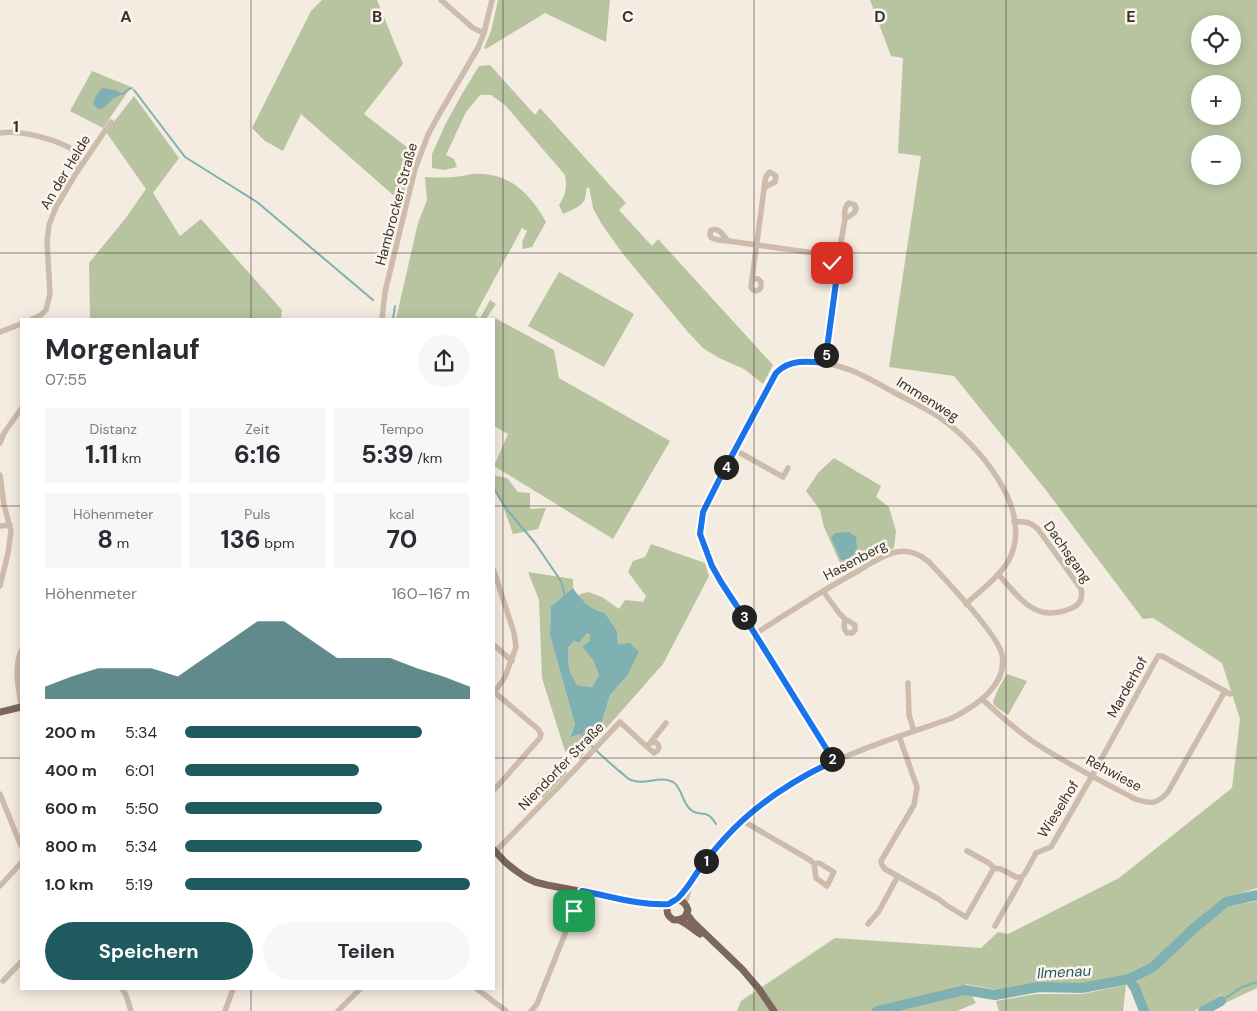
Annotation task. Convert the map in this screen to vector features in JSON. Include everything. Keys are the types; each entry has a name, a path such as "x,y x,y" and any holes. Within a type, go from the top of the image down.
{"main road":[{"path":"0,712 20,705"},
{"path":"495,852 525,877 547,885 658,905 680,900 687,906 687,914 693,922 748,976 774,1011"},
{"path":"629,901 668,914 672,919 679,920 716,945"},
{"path":"668,914 669,904"},
{"path":"679,920 687,914"}],"street":[{"path":"441,0 473,28 484,33"},
{"name":"Hambrocker Straße","path":"382,318 385,292 415,169 428,135 472,58 484,33 492,0"},
{"name":"An der Helde","path":"34,318 46,310 50,294 47,242 56,207 111,122"},
{"path":"0,133 20,133 59,142 70,148 76,153 78,158 79,166 75,175"},
{"path":"753,277 764,189"},
{"path":"832,263 840,247 845,220"},
{"path":"728,241 814,253 826,258 836,268 837,275 825,363"},
{"path":"0,332 20,324"},
{"name":"Immenweg","path":"735,450 776,373 787,364 801,362 840,366 859,373 939,417 970,444 994,473 1006,492 1014,522 1015,535 1009,560 998,574 966,604"},
{"path":"0,443 4,433 20,410"},
{"path":"788,468 783,477 735,450 703,512 700,534 716,572 834,761"},
{"path":"0,475 4,505 11,531 0,586"},
{"name":"Dachsgang","path":"998,574 1027,605 1038,611 1049,614 1059,613 1075,607 1082,599 1081,589 1038,529 1032,523 1025,521 1014,522"},
{"path":"0,526 10,525"},
{"name":"Hasenberg","path":"692,881 710,856 743,820 759,806 779,792 834,761 964,711 982,699 992,689 999,677 1003,662 1002,653 994,638 966,604 928,561 908,551 896,552 879,559 823,591 755,634"},
{"path":"495,574 514,633 516,647 505,677 495,692"},
{"name":"Hasenberg","path":"823,591 839,614 845,619"},
{"path":"495,646 512,661"},
{"path":"20,654 17,674 20,697"},
{"name":"Marderhof","path":"1092,776 1158,656 1162,656 1227,693"},
{"path":"908,683 909,715 914,731"},
{"name":"Rehwiese","path":"982,699 1012,726 1033,741 1135,800 1148,803 1161,800 1168,792 1227,693"},
{"path":"495,694 538,729 541,734 540,738 495,789"},
{"name":"Niendorfer Straße","path":"495,850 620,722 648,744 666,723"},
{"path":"899,736 917,787 914,805 881,861 882,865 885,869 966,917 994,868"},
{"name":"Wieselhof","path":"995,926 1036,853 1051,847 1092,776"},
{"path":"0,796 20,843"},
{"path":"743,820 814,864"},
{"path":"14,827 20,824"},
{"path":"967,850 994,868 1001,869 1016,878 1021,877"},
{"path":"0,886 20,864"},
{"path":"868,924 879,911 898,876"},
{"path":"676,900 692,881"},
{"path":"685,903 692,881"},
{"path":"531,1011 537,1004 582,891"},
{"path":"3,981 20,963"},
{"path":"123,990 131,1011"},
{"path":"225,1011 233,990"},
{"path":"338,1011 359,990"},
{"path":"478,990 506,1011"}],"green space":[{"path":"322,0 377,0 403,64 364,114 417,155 401,202 301,114 283,151 265,141 252,128 311,11"},
{"path":"498,0 610,0 606,42 545,13 486,49 484,48 491,31"},
{"path":"870,0 1257,0 1257,888 1226,898 1191,926 1153,963 1129,975 1084,983 1040,983 998,990 965,984 976,1003 957,1011 737,1011 741,1001 835,938 981,948 998,932 1008,934 1119,878 1232,788 1240,719 1222,663 1153,618 1143,619 1045,489 954,376 889,367 921,156 898,153 903,58 891,56"},
{"path":"490,65 535,115 540,108 626,203 619,210 652,246 658,239 773,365 763,384 744,369 719,358 703,348 687,331 623,254 601,223 593,208 589,187 586,189 583,203 563,214 559,205 565,191 565,175 505,105 491,95 480,95 466,112 446,155 454,159 457,167 444,170 432,168 432,154 462,94 479,66"},
{"path":"92,71 131,87 103,128 70,111"},
{"path":"134,96 179,158 153,193 180,236 201,219 282,310 281,318 90,318 89,263 125,219 146,189 106,132"},
{"path":"485,174 507,180 525,193 546,222 532,247 523,249 522,242 527,231 522,228 475,315 480,318 396,318 418,223 427,200 425,177"},
{"path":"559,272 634,314 604,367 528,326"},
{"path":"490,300 496,304 487,318 480,318"},
{"path":"495,318 554,350 559,378 670,441 613,539 495,467 508,434 495,427"},
{"path":"834,458 881,486 876,497 889,507 896,531 894,548 846,570 840,563 824,527 820,510 806,491 818,473"},
{"path":"495,474 496,476 507,478 518,492 530,493 530,509 546,508 538,529 513,534 501,500 495,491"},
{"path":"651,544 705,563 709,576 663,664 580,758 565,751 542,678 539,600 528,572 573,579 573,588 551,606 550,635 575,725 570,736 601,725 610,695 627,676 617,631 605,613 590,607 578,595 588,592 602,597 619,609 625,600 643,602 646,596 628,572 633,561 645,557"},
{"path":"587,633 590,635 590,640 582,647 593,660 599,675 592,687 577,685 569,669 568,648 574,641 579,643"},
{"path":"1007,674 1027,681 1008,715 995,706 993,702"},
{"path":"557,764 567,773 543,798 533,788"},
{"path":"1257,901 1257,988 1223,1004 1221,995 1194,1011 1149,1011 1137,979 1154,970 1191,935 1226,907"},
{"path":"1126,985 1123,1011 999,1011 996,1001 1037,994 1082,994"}],"water":[{"path":"103,88 115,90 122,94 114,98 103,108 98,109 93,104 96,95"},
{"path":"849,532 856,537 857,548 851,559 841,560 831,538 835,533"},
{"path":"573,588 586,604 605,613 617,631 618,643 630,643 639,652 627,676 610,695 601,725 570,737 575,725 550,635 551,606","holes":["587,633 590,635 590,640 582,647 593,660 599,675 592,687 577,685 569,669 568,648 574,641 579,643"]}],"waterway":[{"path":"122,94 132,88"},
{"path":"134,90 185,157 257,202 373,300"},
{"path":"393,318 395,306"},
{"path":"495,491 505,507 535,543 561,581 565,596"},
{"path":"581,733 594,748 628,778 636,782 662,780 673,782 691,810 706,814 716,824"},
{"name":"Ilmenau","path":"877,1011 965,990 995,995 1039,987 1082,988 1129,979 1153,967 1193,929 1226,902 1257,895"},
{"path":"1129,979 1135,988 1144,1011"},
{"path":"1221,1001 1242,987 1257,982"},
{"path":"1203,1011 1221,1001"}],"route":[{"path":"574,911 582,891 658,905 669,904 676,900 710,856 743,820 779,792 834,761 721,582 712,566 700,534 703,512 776,373 787,364 801,362 825,363 837,275 836,268 832,263"}]}
